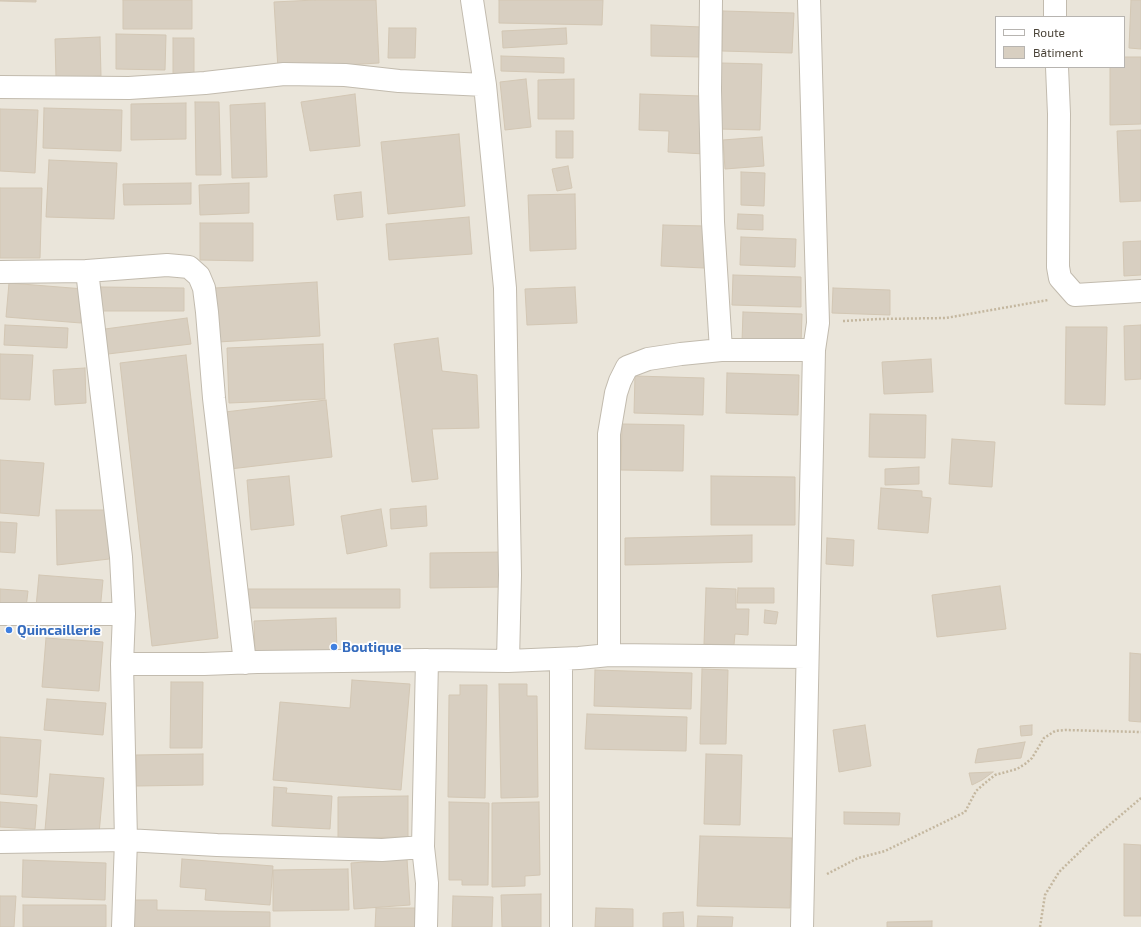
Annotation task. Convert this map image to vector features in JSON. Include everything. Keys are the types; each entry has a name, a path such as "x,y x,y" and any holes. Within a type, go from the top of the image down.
{"street":[{"path":"472,0 485,85 505,288 510,575 508,661"},
{"path":"711,0 710,90 713,222 721,350"},
{"path":"802,927 814,350 818,323 809,0"},
{"path":"1054,0 1055,16"},
{"path":"1057,68 1060,114 1058,267 1060,278 1076,295 1141,291"},
{"path":"0,87 129,88 205,83 284,74 345,75 399,81 485,85"},
{"path":"0,272 88,271 167,265 188,268 199,276 204,288 214,398 245,662"},
{"path":"88,271 121,557 124,614 122,664 126,840 123,927"},
{"path":"609,655 609,434 616,393 627,367 648,359 721,350 814,350"},
{"path":"0,614 124,614"},
{"path":"122,664 427,660 508,661 609,655 807,657"},
{"path":"561,659 561,927"},
{"path":"426,927 427,883 423,847 427,660"},
{"path":"0,842 126,840 217,845 382,850 423,847"}],"path":[{"path":"818,323 878,319 946,318 1076,295"},
{"path":"802,887 858,858 885,851 965,812 976,791 984,783 995,775 1017,769 1025,764 1032,758 1044,738 1055,731 1141,732"},
{"path":"1040,927 1045,895 1059,872 1093,839 1141,798"}],"shaded area":[{"path":"0,0 1141,0 1141,927 0,927"}],"building":[{"path":"36,0 36,2 0,1"},
{"path":"123,0 192,0 192,29 123,29"},
{"path":"376,0 379,63 278,69 274,2"},
{"path":"499,0 603,0 602,25 499,23"},
{"path":"1131,0 1141,0 1141,49 1129,48"},
{"path":"723,11 794,13 792,53 722,51"},
{"path":"651,25 702,27 701,57 651,56"},
{"path":"389,28 416,28 415,58 388,58"},
{"path":"566,28 567,44 503,48 502,31"},
{"path":"116,34 166,35 165,70 116,69"},
{"path":"100,37 101,76 56,78 55,39"},
{"path":"173,38 194,38 194,78 173,78"},
{"path":"501,56 564,58 564,73 501,71"},
{"path":"1125,57 1141,57 1141,124 1110,125 1110,68 1125,68"},
{"path":"721,63 762,64 760,130 719,129"},
{"path":"526,79 531,127 505,130 500,82"},
{"path":"574,79 574,119 538,119 538,80"},
{"path":"355,94 360,146 310,151 301,102"},
{"path":"640,94 701,96 705,154 668,152 669,131 639,130"},
{"path":"195,102 219,102 221,175 196,175"},
{"path":"186,103 186,139 131,140 131,104"},
{"path":"265,103 267,177 232,178 230,105"},
{"path":"44,108 122,110 121,151 43,148"},
{"path":"0,109 38,110 35,173 0,171"},
{"path":"1141,130 1141,201 1120,202 1117,131"},
{"path":"556,131 573,131 573,158 556,158"},
{"path":"459,134 465,206 388,214 381,142"},
{"path":"762,137 764,166 725,169 723,140"},
{"path":"49,160 117,163 114,219 46,217"},
{"path":"568,166 572,188 557,191 552,169"},
{"path":"741,172 765,173 764,206 741,205"},
{"path":"191,183 191,204 124,205 123,184"},
{"path":"249,183 249,213 200,215 199,185"},
{"path":"0,188 42,188 40,258 0,258"},
{"path":"361,192 363,217 337,220 334,195"},
{"path":"575,194 576,249 530,251 528,195"},
{"path":"738,214 763,215 763,230 737,229"},
{"path":"469,217 472,254 389,260 386,224"},
{"path":"200,223 253,223 253,261 200,260"},
{"path":"663,225 705,226 704,268 661,266"},
{"path":"741,237 796,239 795,267 740,265"},
{"path":"1141,241 1141,275 1124,276 1123,242"},
{"path":"733,275 801,277 801,307 732,305"},
{"path":"317,282 320,336 218,342 215,288"},
{"path":"9,283 84,289 81,323 6,317"},
{"path":"101,287 184,288 184,311 101,311"},
{"path":"575,287 577,323 527,325 525,289"},
{"path":"833,288 890,290 890,315 832,313"},
{"path":"743,312 802,314 801,344 742,342"},
{"path":"187,318 191,344 108,354 105,329"},
{"path":"5,325 68,328 67,348 4,345"},
{"path":"1141,325 1141,379 1125,380 1124,326"},
{"path":"1066,327 1107,327 1105,405 1065,404"},
{"path":"438,338 442,371 477,375 479,428 432,429 438,479 412,482 394,344"},
{"path":"323,344 325,399 229,403 227,348"},
{"path":"0,354 33,355 30,400 0,399"},
{"path":"186,355 218,638 152,646 120,363"},
{"path":"931,359 933,392 884,394 882,362"},
{"path":"85,368 86,403 55,405 53,370"},
{"path":"727,373 799,375 798,415 726,413"},
{"path":"635,376 704,378 703,415 634,413"},
{"path":"326,400 332,457 230,469 225,412"},
{"path":"870,414 926,415 925,458 869,457"},
{"path":"622,424 684,425 683,471 621,470"},
{"path":"952,439 995,442 992,487 949,484"},
{"path":"0,460 44,463 39,516 0,513"},
{"path":"919,467 919,484 885,485 885,469"},
{"path":"289,476 294,525 251,530 247,480"},
{"path":"711,476 795,477 795,525 711,525"},
{"path":"881,488 922,491 922,497 931,498 928,533 878,529"},
{"path":"426,506 427,526 391,529 390,509"},
{"path":"381,509 387,546 347,554 341,516"},
{"path":"56,510 113,510 118,558 57,565"},
{"path":"0,522 17,523 15,553 0,552"},
{"path":"752,535 752,562 625,565 625,538"},
{"path":"827,538 854,540 853,566 826,564"},
{"path":"505,552 505,587 430,588 430,553"},
{"path":"39,575 103,580 100,611 36,607"},
{"path":"1000,586 1006,629 937,637 932,595"},
{"path":"706,588 736,589 736,609 749,609 748,635 735,634 734,645 704,644"},
{"path":"738,588 774,588 774,603 737,603"},
{"path":"0,589 28,591 26,608 0,606"},
{"path":"246,589 400,589 400,608 246,608"},
{"path":"765,610 778,612 776,624 764,623"},
{"path":"336,618 337,652 255,655 254,621"},
{"path":"46,638 103,642 99,691 42,687"},
{"path":"1130,653 1141,654 1141,722 1129,721"},
{"path":"702,669 728,670 726,744 700,744"},
{"path":"595,670 692,673 691,709 594,706"},
{"path":"352,680 410,684 401,790 273,780 280,702 350,708"},
{"path":"171,682 203,682 202,748 170,748"},
{"path":"499,684 527,684 527,696 537,696 538,797 501,798"},
{"path":"460,685 487,685 485,798 448,797 449,695 460,695"},
{"path":"47,699 106,703 103,735 44,730"},
{"path":"587,714 687,717 686,751 585,749"},
{"path":"865,725 871,766 839,772 833,730"},
{"path":"1032,725 1032,735 1021,736 1020,726"},
{"path":"0,737 41,740 37,797 0,794"},
{"path":"1025,742 1021,758 975,763 978,749"},
{"path":"203,754 203,785 136,786 136,755"},
{"path":"706,754 742,755 740,825 704,824"},
{"path":"993,772 982,780 972,785 969,773"},
{"path":"50,774 104,778 99,834 45,830"},
{"path":"274,787 287,788 286,793 332,796 330,829 272,826"},
{"path":"408,796 408,837 338,838 338,797"},
{"path":"0,802 37,805 35,829 0,827"},
{"path":"449,802 489,803 488,885 462,885 462,880 449,880"},
{"path":"539,802 540,875 525,876 525,886 492,887 492,803"},
{"path":"844,812 900,813 899,825 844,824"},
{"path":"700,836 792,838 790,908 697,906"},
{"path":"1124,844 1141,845 1141,916 1124,916"},
{"path":"182,859 273,866 270,905 205,900 206,889 180,887"},
{"path":"407,859 410,905 354,909 351,863"},
{"path":"23,860 106,863 105,900 22,897"},
{"path":"348,869 349,910 273,911 273,870"},
{"path":"541,894 541,927 502,927 501,895"},
{"path":"0,896 16,896 14,927 0,927"},
{"path":"453,896 493,897 492,927 452,927"},
{"path":"131,900 157,900 157,910 270,912 270,927 130,927"},
{"path":"23,905 106,905 106,927 23,927"},
{"path":"376,908 415,908 415,927 375,927"},
{"path":"596,908 633,909 633,927 595,927"},
{"path":"683,912 684,927 663,927 663,913"},
{"path":"698,916 733,917 732,927 697,927"},
{"path":"932,921 932,927 887,927 887,922"}],"place":[{"name":"Quincaillerie","path":"9,630"},
{"name":"Boutique","path":"334,647"}]}
